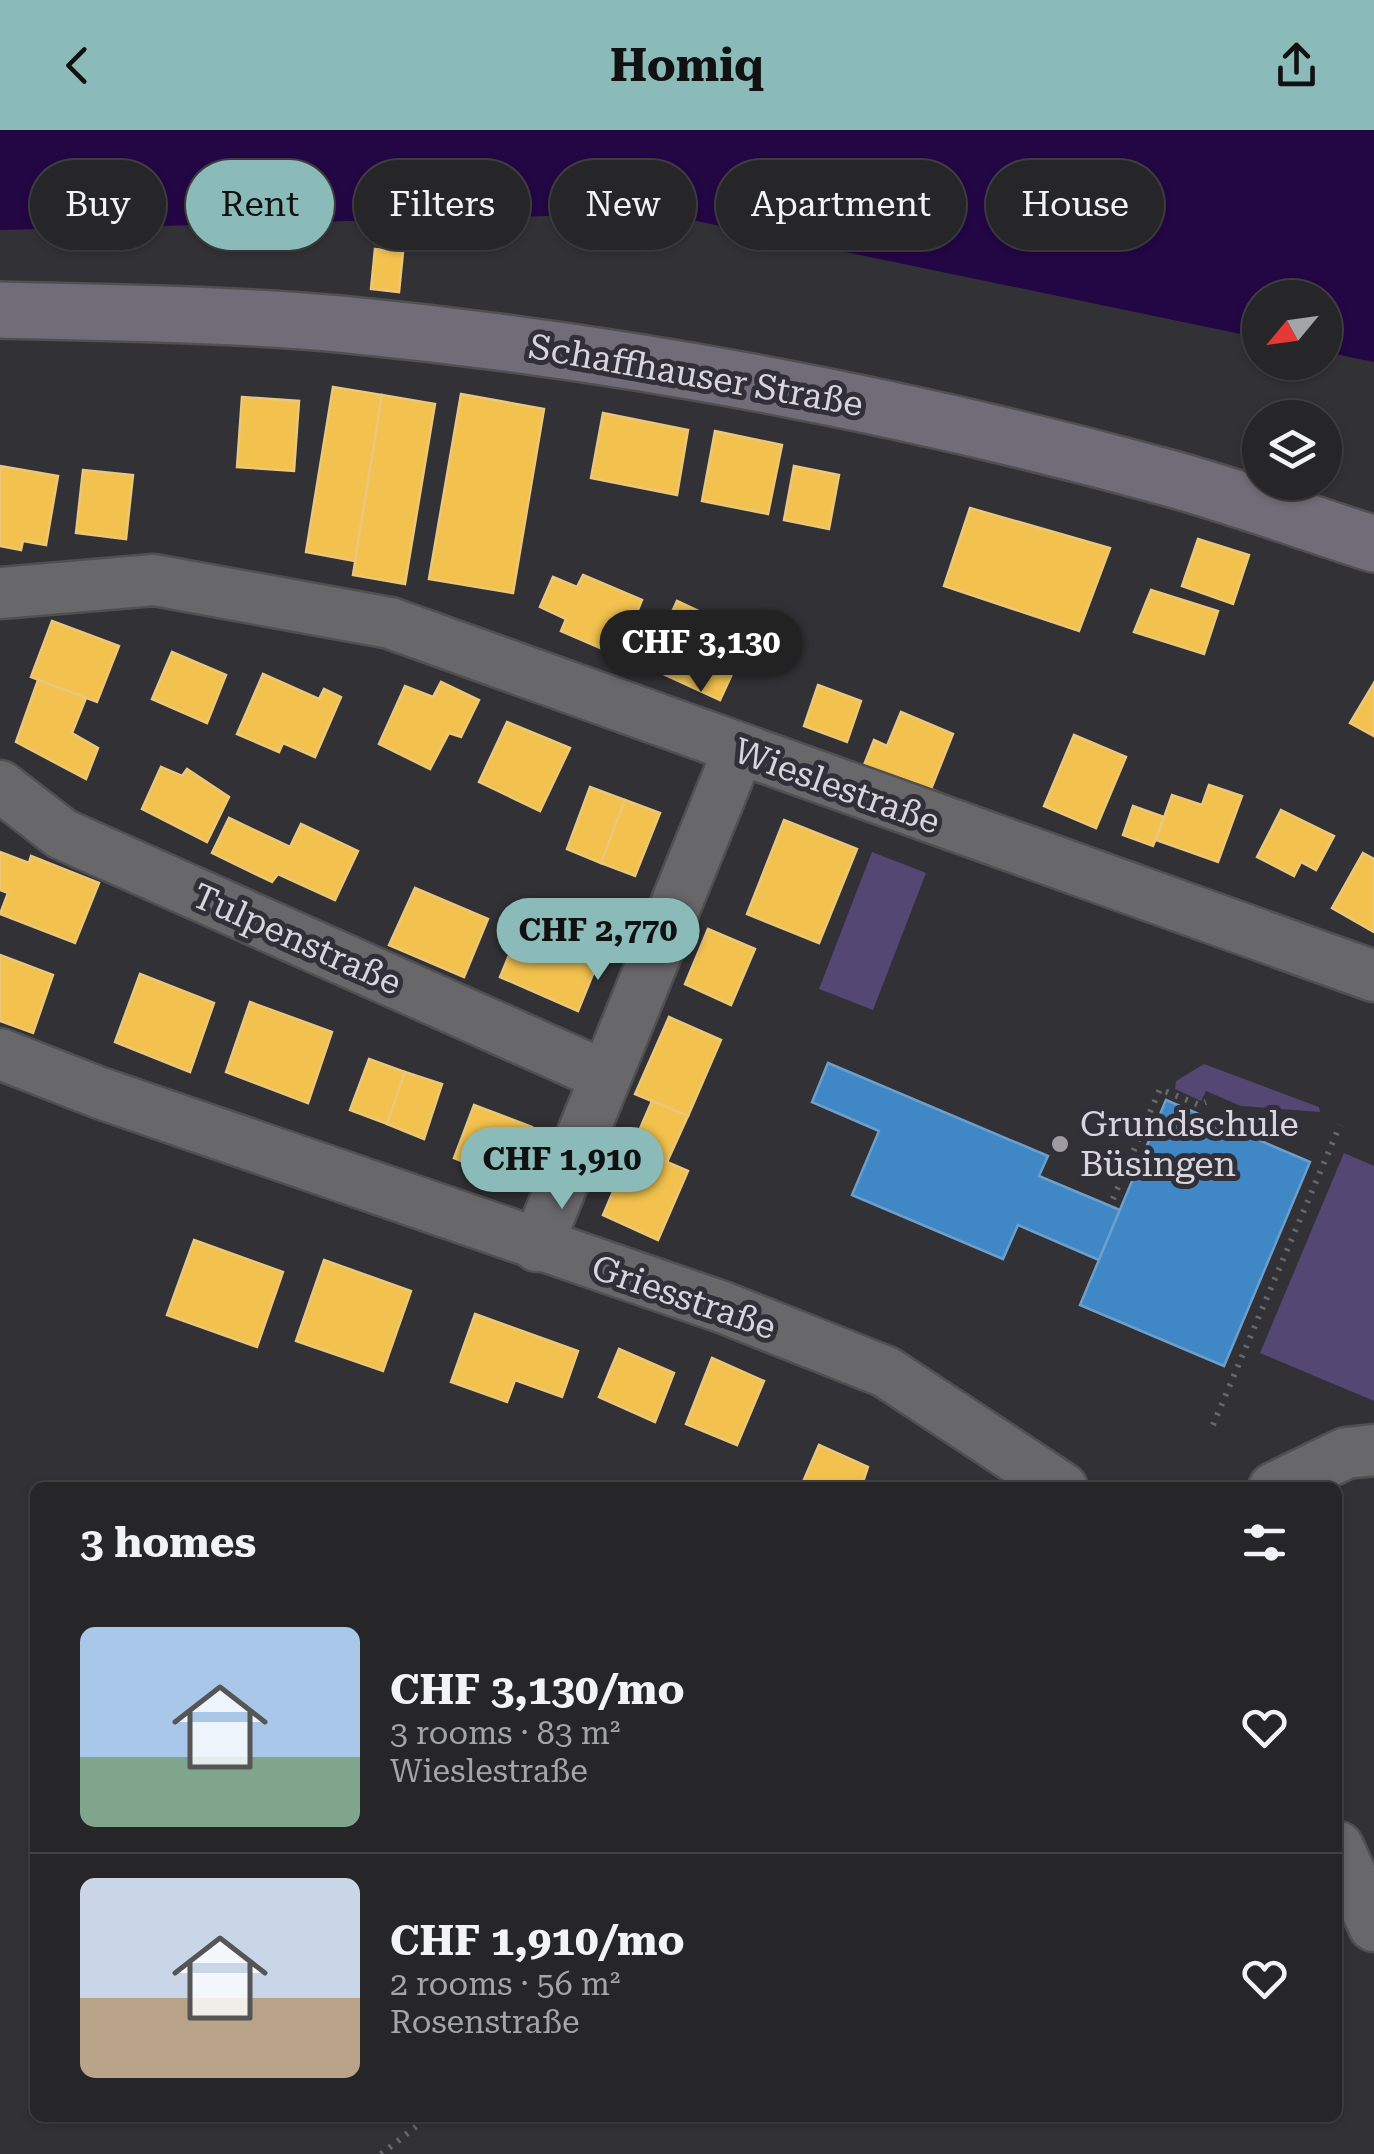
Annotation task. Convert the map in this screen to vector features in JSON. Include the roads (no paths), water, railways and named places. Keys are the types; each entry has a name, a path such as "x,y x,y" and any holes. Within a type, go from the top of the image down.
{"main road":[{"name":"Schaffhauser Straße","path":"0,310 336,324 526,345 735,378 888,408 1080,454 1170,478 1374,544"}],"street":[{"name":"Wieslestraße","path":"0,593 154,580 390,623 738,752 1374,976"},
{"path":"537,1246 738,752"},
{"name":"Tulpenstraße","path":"0,786 62,834 603,1076"},
{"name":"Griesstraße","path":"0,1054 537,1246 722,1307 886,1372 1053,1482"},
{"path":"1286,1482 1346,1453 1374,1450"},
{"path":"1342,1856 1374,1926"}],"place":[{"name":"Grundschule Büsingen","path":"1060,1144"}]}
